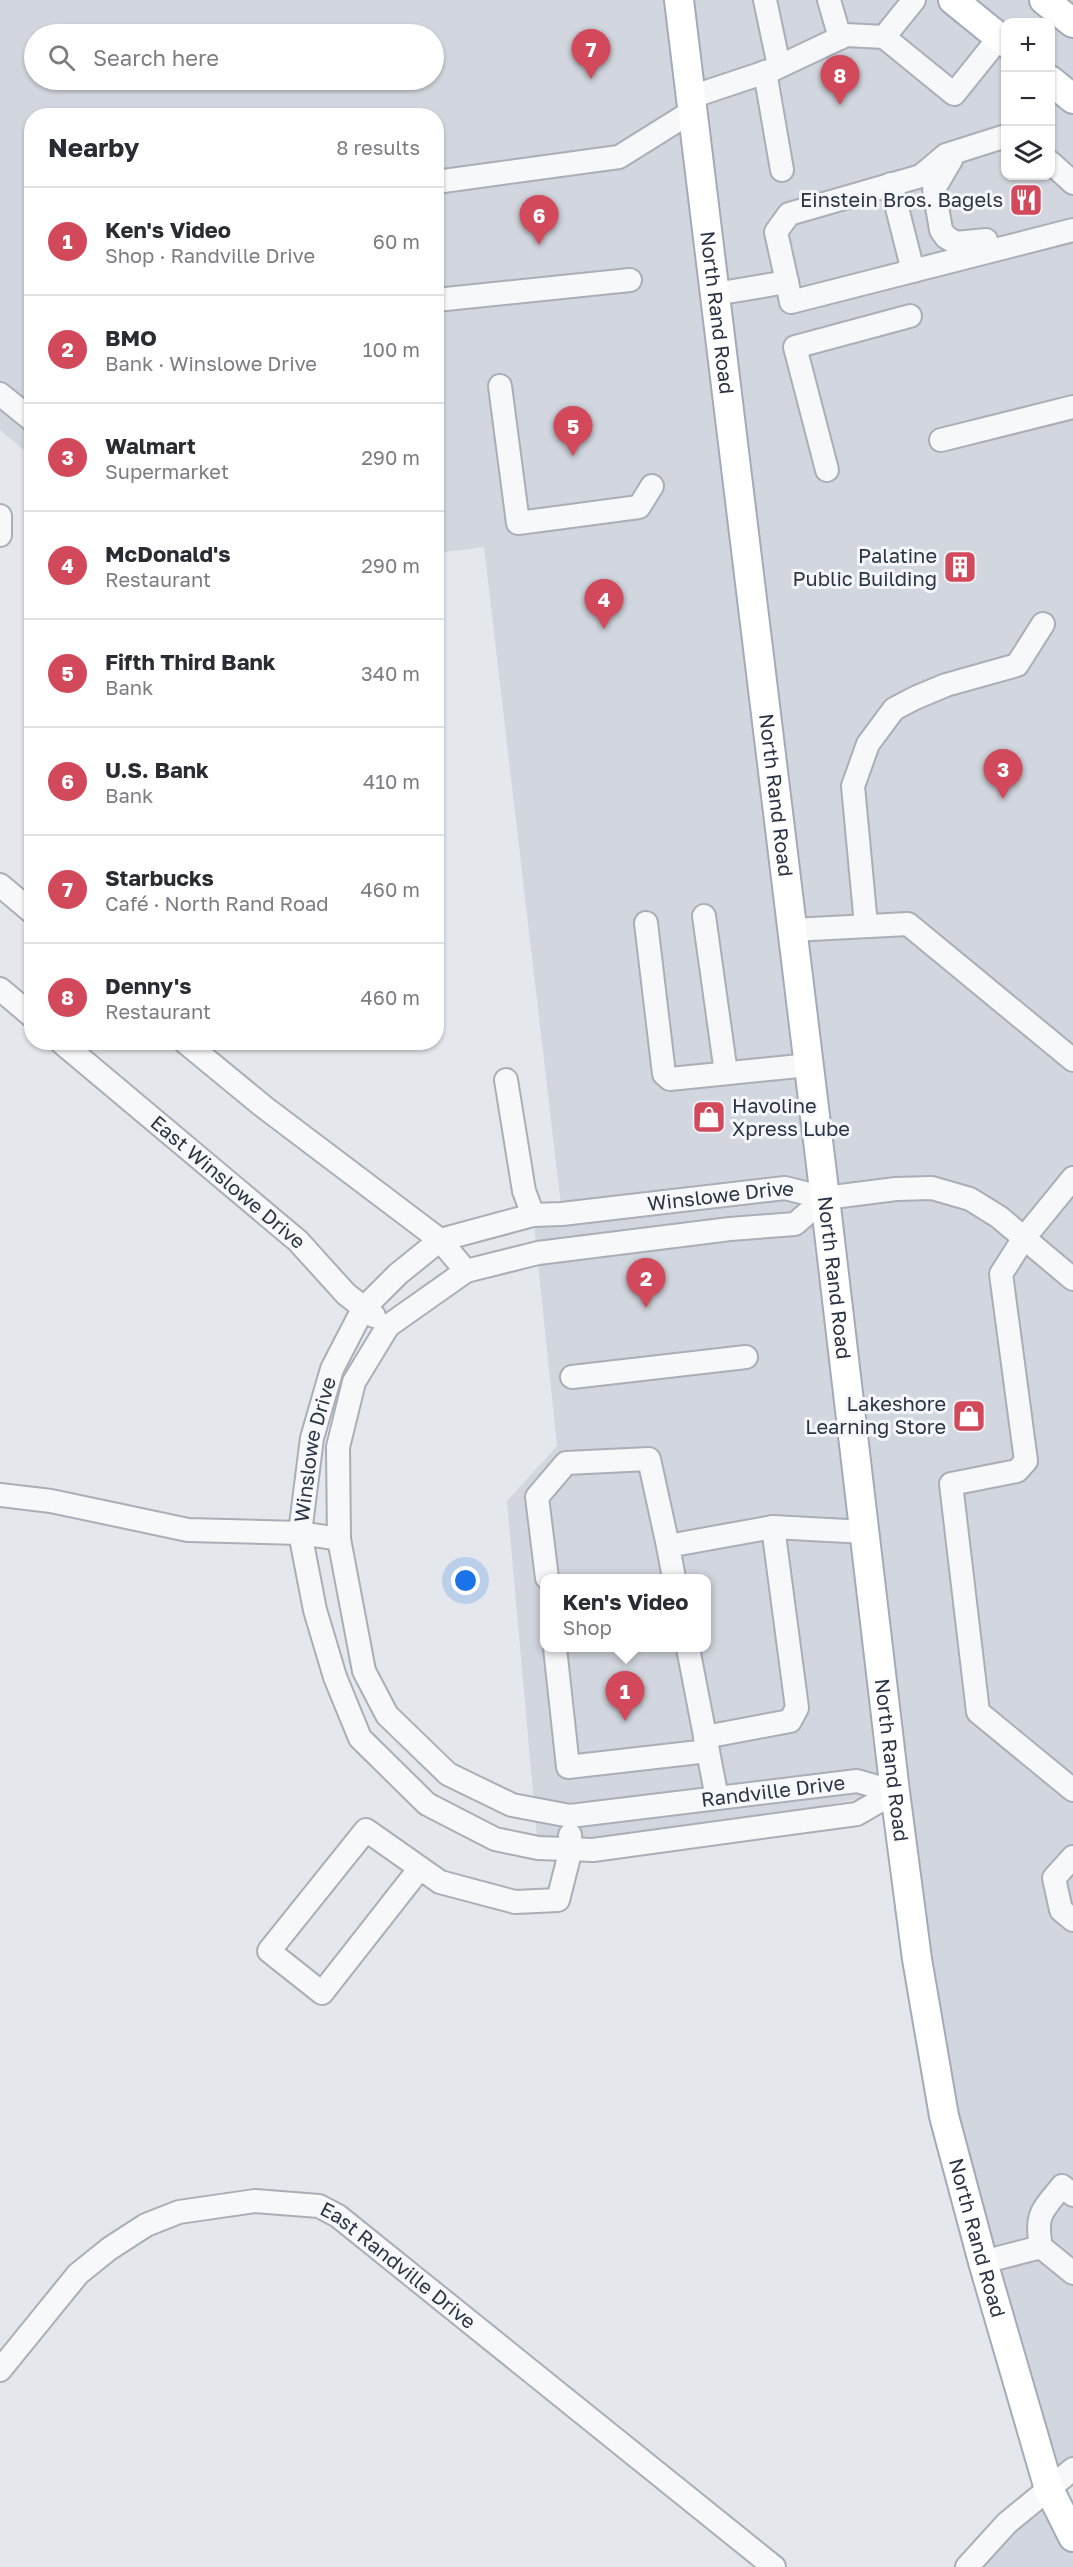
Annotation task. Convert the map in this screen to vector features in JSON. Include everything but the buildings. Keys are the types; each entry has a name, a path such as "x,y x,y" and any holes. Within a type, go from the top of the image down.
{"main road":[{"name":"North Rand Road","path":"679,0 825,1198 894,1792 917,1959 944,2116 983,2262 1049,2489 1073,2537"},
{"path":"953,0 1001,39"},
{"path":"1044,0 1073,23"}],"street":[{"path":"765,0 782,170"},
{"path":"829,0 840,38"},
{"path":"884,37 914,0"},
{"path":"444,181 619,157 691,104 846,35 884,37 954,94 1001,41"},
{"path":"1001,137 946,155 921,176 789,214 776,232 791,302 1073,230"},
{"path":"956,152 934,189 941,230 946,237 956,243 972,243 1059,221 1073,224"},
{"path":"1055,167 1073,183"},
{"path":"891,184 913,271"},
{"path":"444,299 630,280"},
{"path":"715,294 787,282"},
{"path":"827,470 795,347 910,316"},
{"path":"500,386 518,523 639,507 652,486"},
{"path":"0,394 24,414"},
{"path":"941,440 1073,407"},
{"path":"866,925 853,786 868,744 894,709 946,685 1017,665 1043,624"},
{"path":"0,885 24,905"},
{"path":"704,916 726,1073"},
{"path":"646,923 664,1074 670,1079 809,1065"},
{"path":"792,930 908,924 1073,1060"},
{"path":"0,989 24,1010"},
{"name":"East Winslowe Drive","path":"71,1050 298,1241 363,1308 388,1326"},
{"path":"194,1050 264,1107 440,1240 466,1271"},
{"path":"506,1080 524,1191 533,1215"},
{"path":"1073,1178 1024,1238 1001,1274 1026,1461 1017,1472 951,1484 978,1712 1073,1790"},
{"name":"Winslowe Drive","path":"360,1738 335,1677 315,1610 300,1533 312,1438 332,1369 363,1308 398,1274 440,1240 533,1215 562,1214 785,1188 825,1198"},
{"path":"825,1198 896,1189 932,1188 970,1199 999,1217 1073,1279"},
{"name":"Winslowe Drive","path":"387,1715 364,1671 339,1539 338,1447 354,1383 388,1326 466,1271 538,1253 795,1224 825,1198"},
{"path":"572,1377 746,1357"},
{"path":"547,1574 537,1497 566,1463 649,1459 673,1574"},
{"path":"0,1495 51,1501 188,1530 300,1533 339,1539"},
{"path":"668,1546 773,1527 865,1532"},
{"path":"556,1652 568,1767 707,1744 790,1721 797,1708 773,1527"},
{"path":"689,1652 717,1798"},
{"name":"Randville Drive","path":"387,1715 448,1774 512,1805 570,1816 857,1781 894,1792"},
{"name":"Randville Drive","path":"360,1738 427,1804 495,1839 538,1848 593,1850 857,1814 894,1792"},
{"path":"420,1868 322,1993 269,1952 366,1830 440,1882 515,1902 558,1900 571,1849 570,1816"},
{"path":"1073,1857 1054,1878 1061,1910 1073,1920"},
{"path":"1073,2195 1062,2186 1042,2211 1037,2225 1041,2247 1073,2273"},
{"name":"East Randville Drive","path":"0,2370 78,2274 109,2249 146,2225 179,2212 255,2201 319,2206 338,2216 774,2567"},
{"path":"983,2262 1041,2247"},
{"path":"967,2567 1007,2523 1073,2469"}],"shaded area":[{"path":"0,0 1073,0 1073,2459 1050,2489 1073,2537 1073,2567 967,2567 1049,2489 996,2312 894,1792 593,1850 538,1848 507,1501 557,1446 533,1215 562,1214 484,547 444,552 444,108 24,108 24,450 0,430"}],"place":[{"name":"Starbucks","path":"591,79"},
{"name":"Denny's","path":"840,105"},
{"name":"Einstein Bros. Bagels","path":"1026,200"},
{"name":"U.S. Bank","path":"539,245"},
{"name":"Fifth Third Bank","path":"573,456"},
{"name":"Palatine Public Building","path":"960,567"},
{"name":"McDonald's","path":"604,629"},
{"name":"Walmart","path":"1003,799"},
{"name":"Havoline Xpress Lube","path":"709,1117"},
{"name":"BMO","path":"646,1308"},
{"name":"Lakeshore Learning Store","path":"969,1416"},
{"name":"Ken's Video","path":"625,1721"}]}
